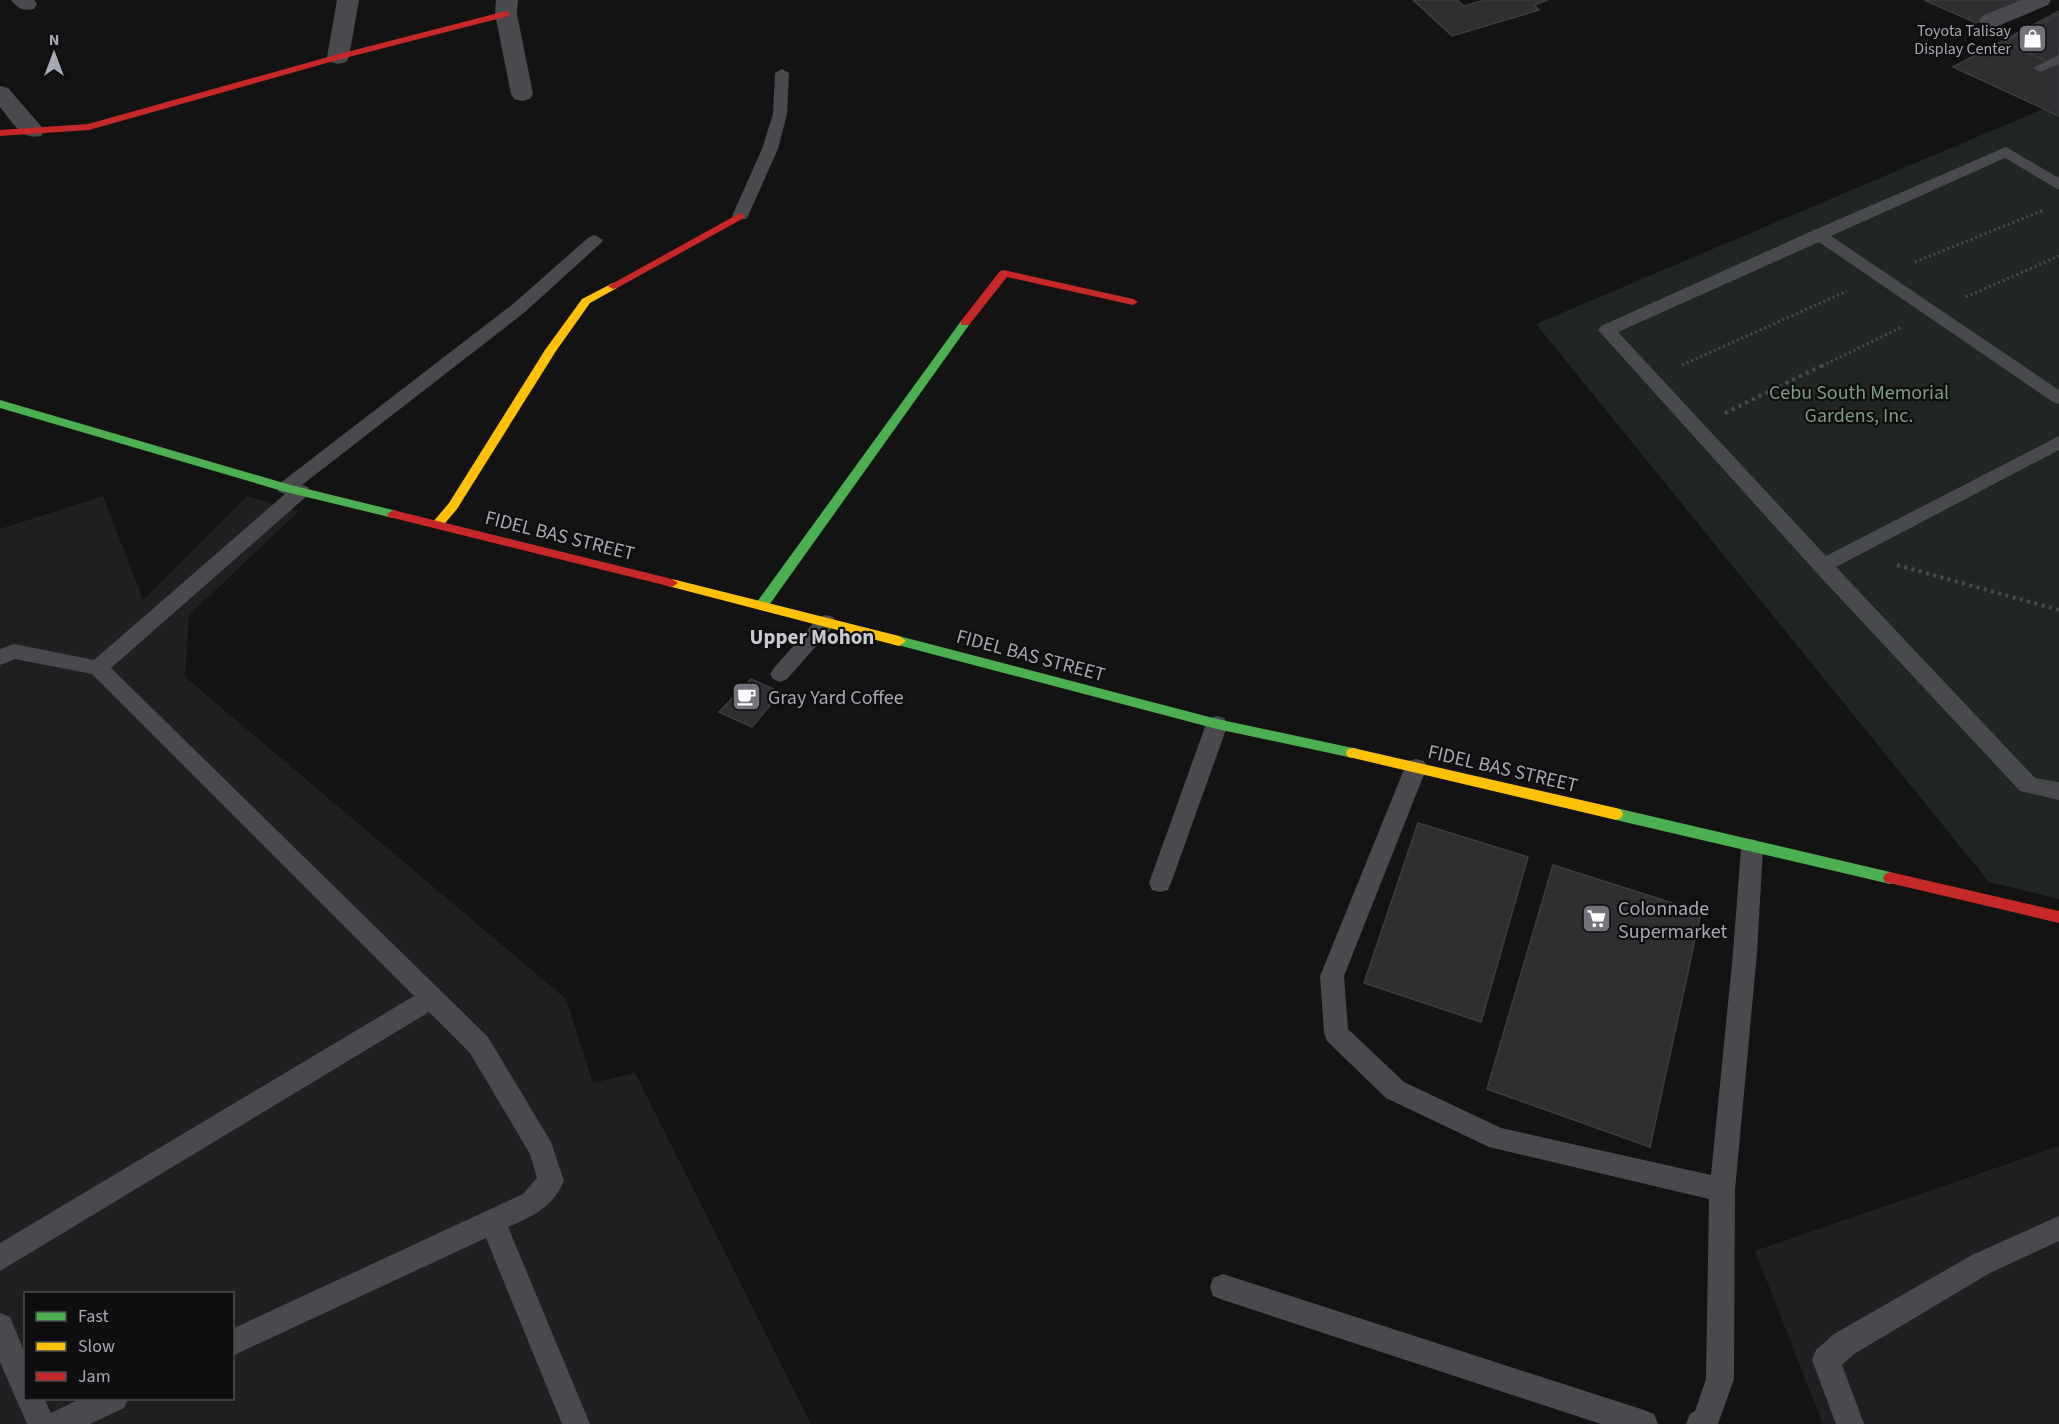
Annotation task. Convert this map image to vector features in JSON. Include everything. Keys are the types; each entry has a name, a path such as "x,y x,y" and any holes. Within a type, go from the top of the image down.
{"street":[{"path":"338,57 348,0"},
{"path":"1990,21 2040,0"},
{"path":"0,133 89,127 507,7 522,94"},
{"path":"0,93 33,131"},
{"path":"437,525 453,506 551,350 586,301 740,216"},
{"path":"762,605 948,345 1004,273 1133,302"},
{"name":"FIDEL BAS STREET","path":"0,404 293,489 762,605 1218,724 1416,767 1752,848 2059,917"}],"lane":[{"path":"2040,68 2059,59"},
{"path":"740,216 770,149 780,114 782,73"},
{"path":"2059,185 2006,152 1607,330 1822,566 2028,785 2059,791"},
{"path":"1818,234 2059,398"},
{"path":"98,668 168,608 255,528 293,489 519,308 595,240"},
{"path":"1822,566 1853,552 2059,442"},
{"path":"780,674 826,622"},
{"path":"0,657 14,651 98,668 479,1045 542,1150 551,1181 532,1203 234,1342"},
{"path":"1160,883 1218,724"},
{"path":"1416,767 1332,976 1336,1033 1395,1090 1498,1139 1722,1190"},
{"path":"1700,1424 1706,1420 1720,1379 1722,1190 1746,953 1752,848"},
{"path":"0,1258 431,998"},
{"path":"492,1222 576,1424"},
{"path":"1850,1424 1826,1360 1844,1344 1981,1264 2059,1228"},
{"path":"1223,1287 1644,1424"},
{"path":"0,1326 24,1388"},
{"path":"29,1400 42,1424"},
{"path":"59,1424 110,1400"}],"path":[{"path":"1695,428 1933,312 2059,256"},
{"path":"1853,552 2059,610"}],"shaded area":[{"path":"103,496 143,600 247,496 299,511 189,615 185,677 566,999 593,1083 635,1073 811,1424 0,1424 0,529"},
{"path":"2059,1146 2059,1424 1823,1424 1755,1251"}],"green space":[{"name":"Cebu South Memorial Gardens, Inc.","path":"2045,108 2059,116 2059,899 1989,882 1536,324"}],"building":[{"path":"1413,0 1457,0 1464,6 1485,0 1548,0 1534,5 1539,10 1452,36"},
{"path":"1924,0 2024,0 1976,23"},
{"name":"Toyota Talisay Display Center","path":"2059,11 2059,116 1953,67"},
{"path":"2059,14 2059,57 2048,62 2004,42"},
{"path":"751,679 781,692 752,727 719,712"},
{"path":"1418,823 1528,857 1481,1022 1364,983"},
{"path":"1553,865 1701,912 1650,1147 1487,1089"}],"traffic: fast":[{"path":"762,605 965,323"},
{"path":"0,404 286,488 393,514"},
{"path":"899,641 1217,724 1353,753"},
{"path":"1616,814 1890,878"}],"traffic: slow":[{"path":"437,525 453,506 551,350 586,301 613,286"},
{"path":"672,583 899,641"},
{"path":"1353,753 1616,814"}],"traffic: jam":[{"path":"0,133 89,127 338,57 506,14"},
{"path":"613,286 740,216"},
{"path":"965,323 1004,273 1133,302"},
{"path":"393,514 672,583"},
{"path":"1890,878 2059,917"}],"place":[{"name":"Toyota Talisay Display Center","path":"2032,39"},
{"name":"Gray Yard Coffee","path":"747,697"},
{"name":"Colonnade Supermarket","path":"1597,919"}],"district":[{"name":"Upper Mohon","path":"812,637"}]}
